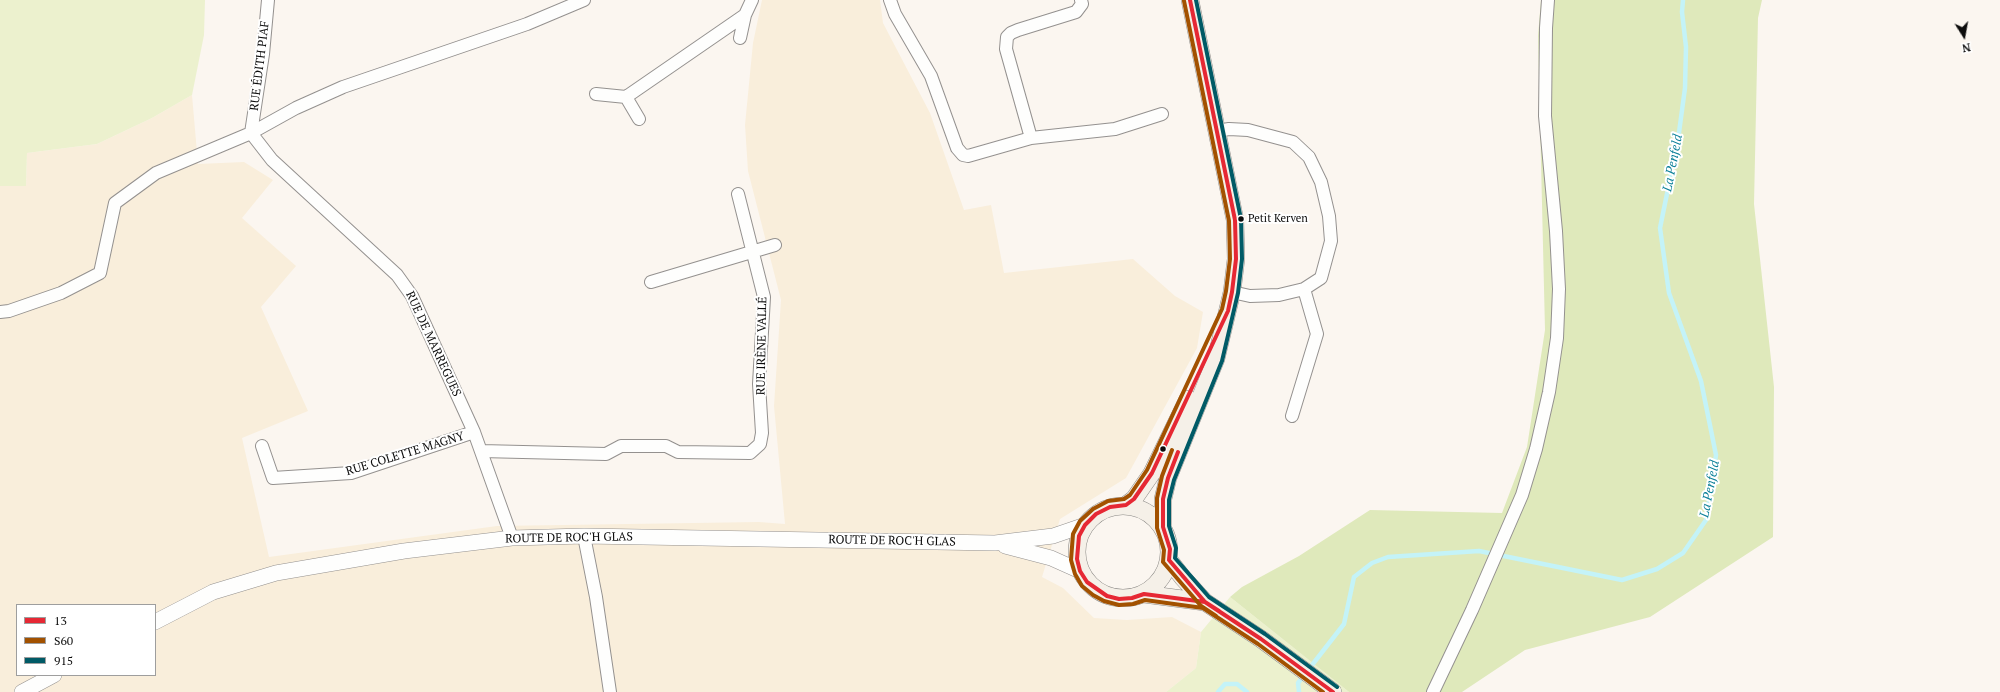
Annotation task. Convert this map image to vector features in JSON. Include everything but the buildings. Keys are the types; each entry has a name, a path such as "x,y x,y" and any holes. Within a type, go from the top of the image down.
{"main road":[{"path":"1163,527 1147,512 1135,507 1126,505 1110,507 1101,512 1085,525 1079,536 1077,548 1080,571 1091,586 1107,596 1120,598 1132,598 1144,594 1160,580 1169,560 1169,543 1163,527 1163,499 1168,478 1216,359 1232,292 1236,259 1234,220 1190,0"},
{"path":"1126,505 1134,499 1152,473 1228,311"},
{"path":"1169,560 1205,602 1261,639 1333,692"},
{"path":"1144,594 1205,602"}],"street":[{"name":"RUE ÉDITH PIAF","path":"251,133 263,54 268,0"},
{"path":"0,312 9,311 61,293 100,273 115,203 156,173 251,133 296,108 343,87 527,24 584,0"},
{"path":"740,38 745,14 752,0"},
{"path":"890,0 895,14 931,76 960,152 968,156 1031,138 1115,129 1162,114"},
{"path":"1031,138 1006,49 1007,38 1011,33 1018,30 1076,12 1082,4 1081,0"},
{"path":"1433,692 1472,610 1522,495 1536,449 1557,338 1559,289 1556,231 1545,116 1546,28 1548,0"},
{"path":"596,94 626,97 745,14"},
{"path":"626,97 639,119"},
{"path":"1217,131 1229,129 1248,130 1293,142 1309,157 1321,182 1329,216 1331,241 1321,278 1304,289 1278,295 1250,296 1232,292"},
{"name":"RUE DE MARREGUES","path":"251,133 272,160 397,275 405,285 412,296 474,432 512,538"},
{"name":"RUE IRÈNE VALLÉ","path":"481,452 606,454 621,446 666,446 678,452 750,453 760,444 762,433 759,384 764,296 738,194"},
{"path":"651,282 775,245"},
{"path":"1292,416 1317,334 1304,289"},
{"name":"RUE COLETTE MAGNY","path":"262,446 273,478 351,473 474,432"},
{"name":"ROUTE DE ROC'H GLAS","path":"156,621 212,592 276,573 404,551 512,538 584,536 995,543 1053,536 1085,525"},
{"path":"584,536 610,692"},
{"name":"ROUTE DE ROC'H GLAS","path":"995,543 1051,558 1080,571"},
{"path":"22,692 52,676"}],"shaded area":[{"path":"762,0 880,0 883,23 930,113 964,210 991,205 1004,273 1133,259 1175,296 1203,312 1197,348 1126,478 1060,519 1042,577 1063,588 1094,618 1127,620 1172,617 1201,632 1196,668 1166,692 0,692 0,186 26,186 27,153 97,144 152,118 192,95 198,164 244,162 273,180 242,218 296,266 261,307 308,411 242,438 269,557 497,526 759,522 785,524 774,406 781,300 748,171 745,125 753,43"}],"green space":[{"path":"0,0 205,0 204,35 192,95 152,118 97,144 27,153 26,186 0,186"},
{"path":"1541,0 1762,0 1758,18 1754,204 1774,387 1773,537 1650,617 1525,650 1462,692 1349,692 1230,597 1242,587 1299,556 1370,510 1502,513 1527,447 1545,330 1538,36"},
{"path":"1230,597 1349,692 1166,692 1196,668 1201,632"}],"waterway":[{"name":"La Penfeld","path":"1299,692 1298,683 1344,624 1354,577 1372,563 1388,557 1479,551 1622,580 1657,569 1683,553 1706,520 1716,455 1701,381 1669,293 1660,228 1678,140 1685,88 1686,47 1682,12 1683,0"},
{"name":"La Penfeld","path":"1218,692 1225,684 1237,684 1247,692"}],"transit line":[{"name":"13","path":"1190,0 1235,220 1236,259 1232,292 1228,311 1152,473 1134,499 1126,505 1110,507 1096,514 1085,525 1079,536 1077,559 1080,571 1087,582 1107,596 1119,599 1132,598 1144,594 1205,602 1261,639 1333,692"},
{"name":"915","path":"1196,0 1241,219 1242,259 1238,293 1222,361 1174,480 1169,500 1169,526 1176,548 1175,558 1209,597 1265,634 1337,687"},
{"name":"S60","path":"1184,1 1229,221 1230,259 1226,291 1222,309 1147,470 1130,495 1124,499 1108,501 1093,509 1080,521 1073,534 1071,560 1075,574 1082,586 1093,595 1104,601 1119,605 1133,604 1145,600 1203,608 1258,644 1323,692"},
{"name":"S60","path":"1172,450 1162,476 1157,498 1157,528 1164,550 1163,562 1201,606 1216,616"},
{"name":"13","path":"1178,452 1168,478 1163,499 1163,527 1170,549 1169,560 1205,602 1219,611"}],"place":[{"name":"Petit Kerven","path":"1241,219"}]}
